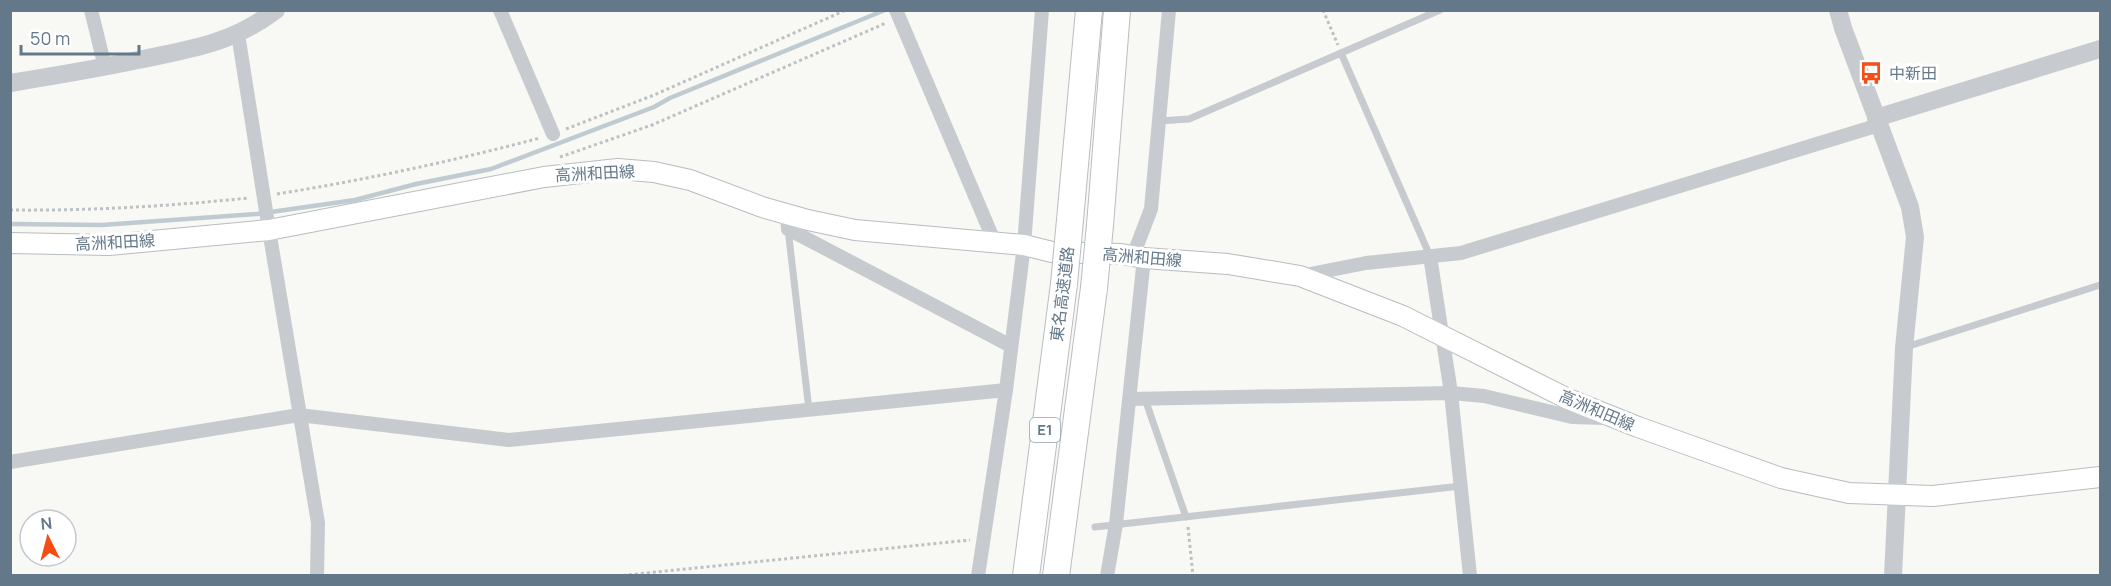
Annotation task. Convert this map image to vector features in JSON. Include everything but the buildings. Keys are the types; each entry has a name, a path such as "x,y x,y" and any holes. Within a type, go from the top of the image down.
{"highway":[{"name":"東名高速道路","path":"1026,576 1064,284 1089,10"},
{"name":"東名高速道路","path":"1056,576 1094,288 1117,10"}],"main road":[{"name":"高洲和田線","path":"10,243 109,245 268,230 544,177 618,169 654,171 690,180 762,207 787,222 1024,245 1052,252 1228,264 1299,276 1403,316 1568,399 1617,419 1781,478 1849,493 1933,496 2100,477"}],"street":[{"path":"91,10 105,67"},
{"path":"10,83 105,67 206,46 238,34 276,10"},
{"path":"501,10 553,134"},
{"path":"978,576 1006,390 1024,245 1042,10"},
{"path":"1107,576 1116,524 1130,399 1139,257 1151,209 1169,10"},
{"path":"1838,10 1910,207 1915,237 1904,348 1893,576"},
{"path":"897,14 995,243"},
{"path":"238,34 268,230 318,523 317,576"},
{"path":"1299,276 1366,263 1461,253 2100,49"},
{"path":"787,222 1011,346"},
{"path":"1430,256 1451,393 1470,576"},
{"path":"10,462 299,415 509,440 1006,390"},
{"path":"1130,399 1451,393 1484,396 1572,417 1617,419"}],"lane":[{"path":"1159,121 1189,119 1440,10"},
{"path":"1341,53 1430,256"},
{"path":"787,222 809,410"},
{"path":"1904,348 2100,285"},
{"path":"1145,399 1186,517"},
{"path":"1095,527 1461,486"}],"path":[{"path":"1323,10 1341,53"},
{"path":"544,177 556,158 652,125 897,14"},
{"path":"10,210 57,211 176,206 263,196"},
{"path":"1186,517 1193,576"},
{"path":"617,576 746,561 983,539"}],"waterway":[{"path":"10,224 102,225 257,214 355,200 416,184 491,169 654,107 670,98 885,10"}],"place":[{"name":"中新田","path":"1871,73"}]}
